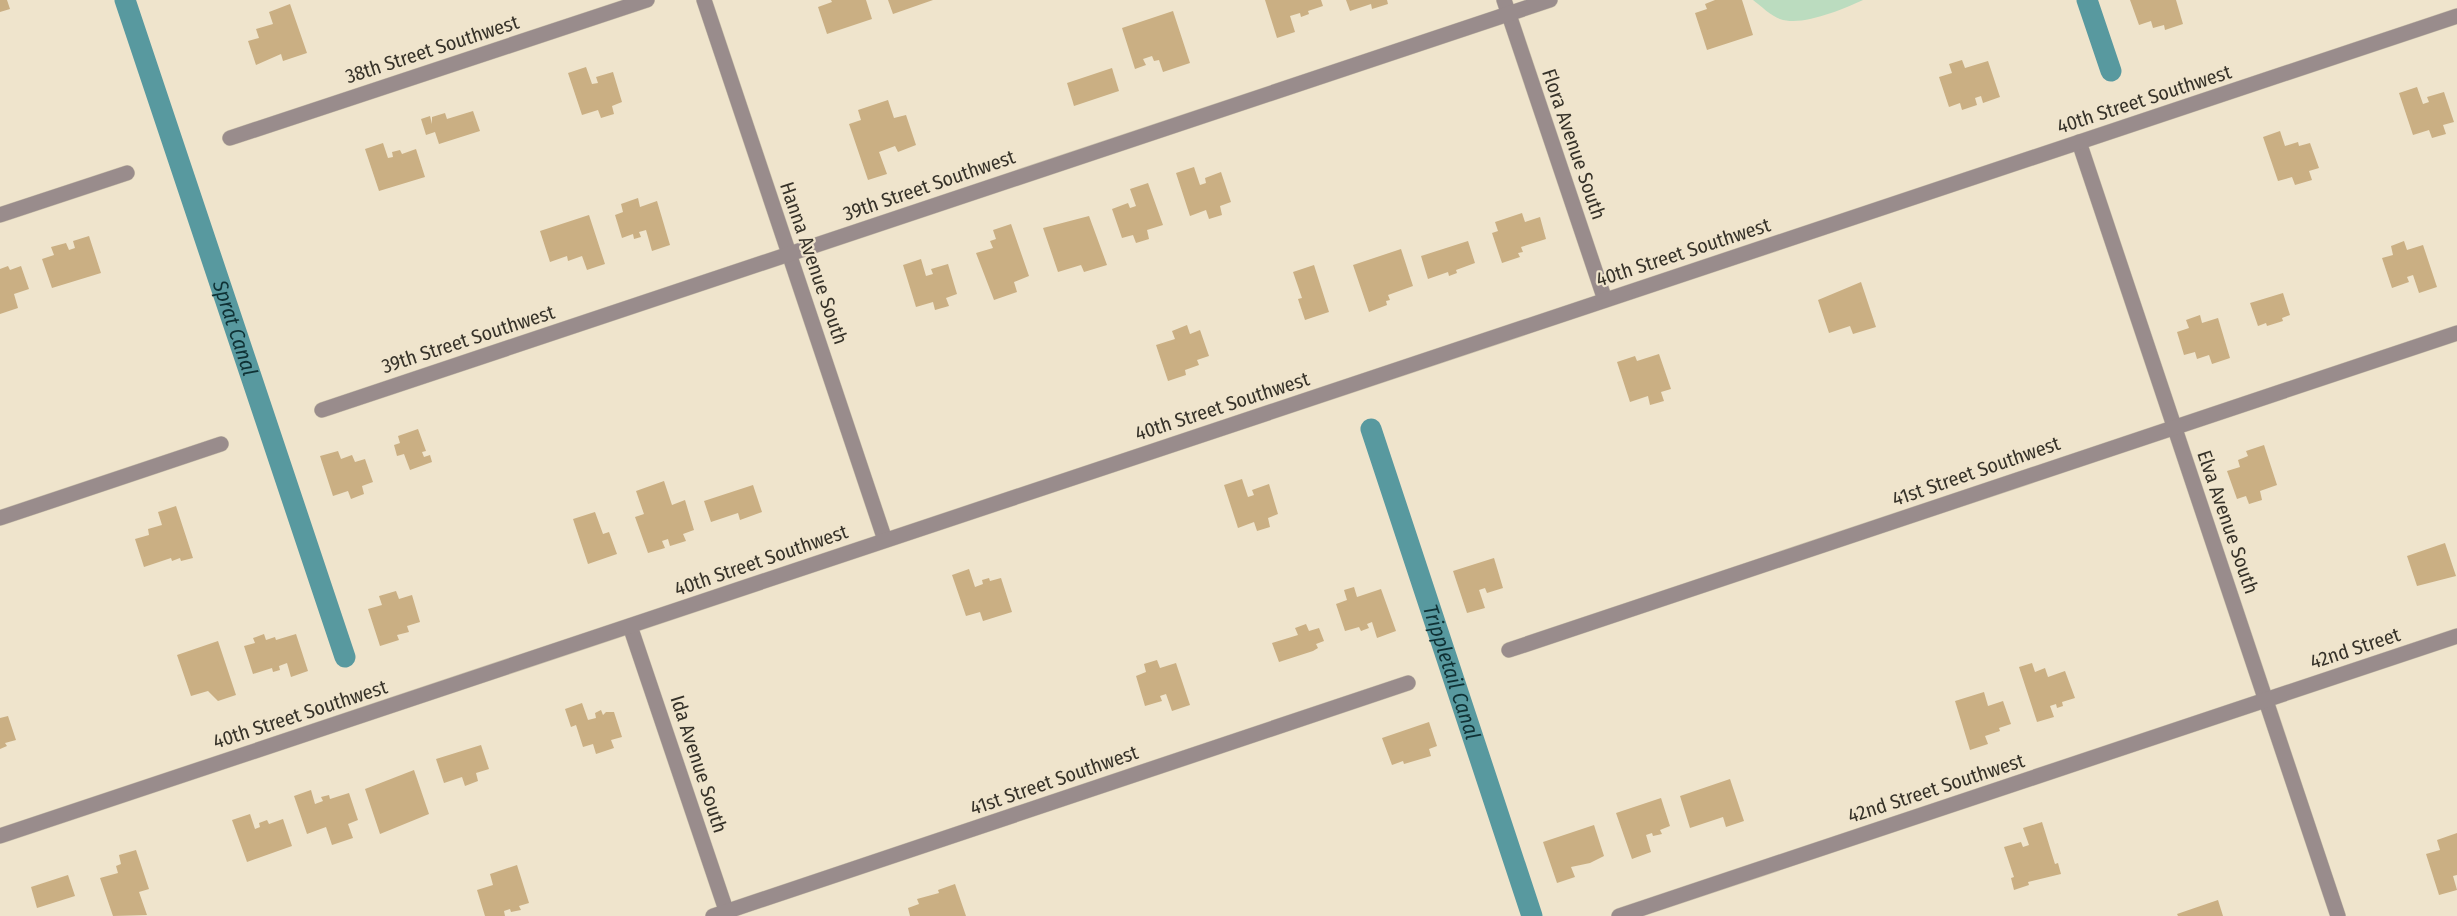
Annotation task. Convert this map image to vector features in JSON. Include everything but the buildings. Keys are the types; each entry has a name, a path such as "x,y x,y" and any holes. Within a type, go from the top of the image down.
{"street":[{"name":"38th Street Southwest","path":"230,138 647,0"},
{"name":"Hanna Avenue South","path":"704,0 885,540"},
{"name":"39th Street Southwest","path":"322,410 789,254 1506,7 1550,0"},
{"name":"Flora Avenue South","path":"1506,7 1605,300"},
{"name":"40th Street Southwest","path":"0,836 2457,16"},
{"name":"Elva Avenue South","path":"2079,142 2338,916"},
{"path":"0,215 127,173"},
{"name":"41st Street Southwest","path":"1509,650 2457,333"},
{"path":"0,518 221,444"},
{"name":"Ida Avenue South","path":"630,626 722,915"},
{"name":"42nd Street","path":"2265,699 2457,636"},
{"name":"41st Street Southwest","path":"722,915 1408,683"},
{"name":"42nd Street Southwest","path":"1619,916 2265,699"}],"green space":[{"path":"1753,0 1863,0 1822,16 1789,21 1773,16"}],"waterway":[{"name":"Sprat Canal","path":"125,0 345,657"},
{"path":"2087,0 2111,71"},
{"name":"Trippletail Canal","path":"1371,429 1532,916"}]}
